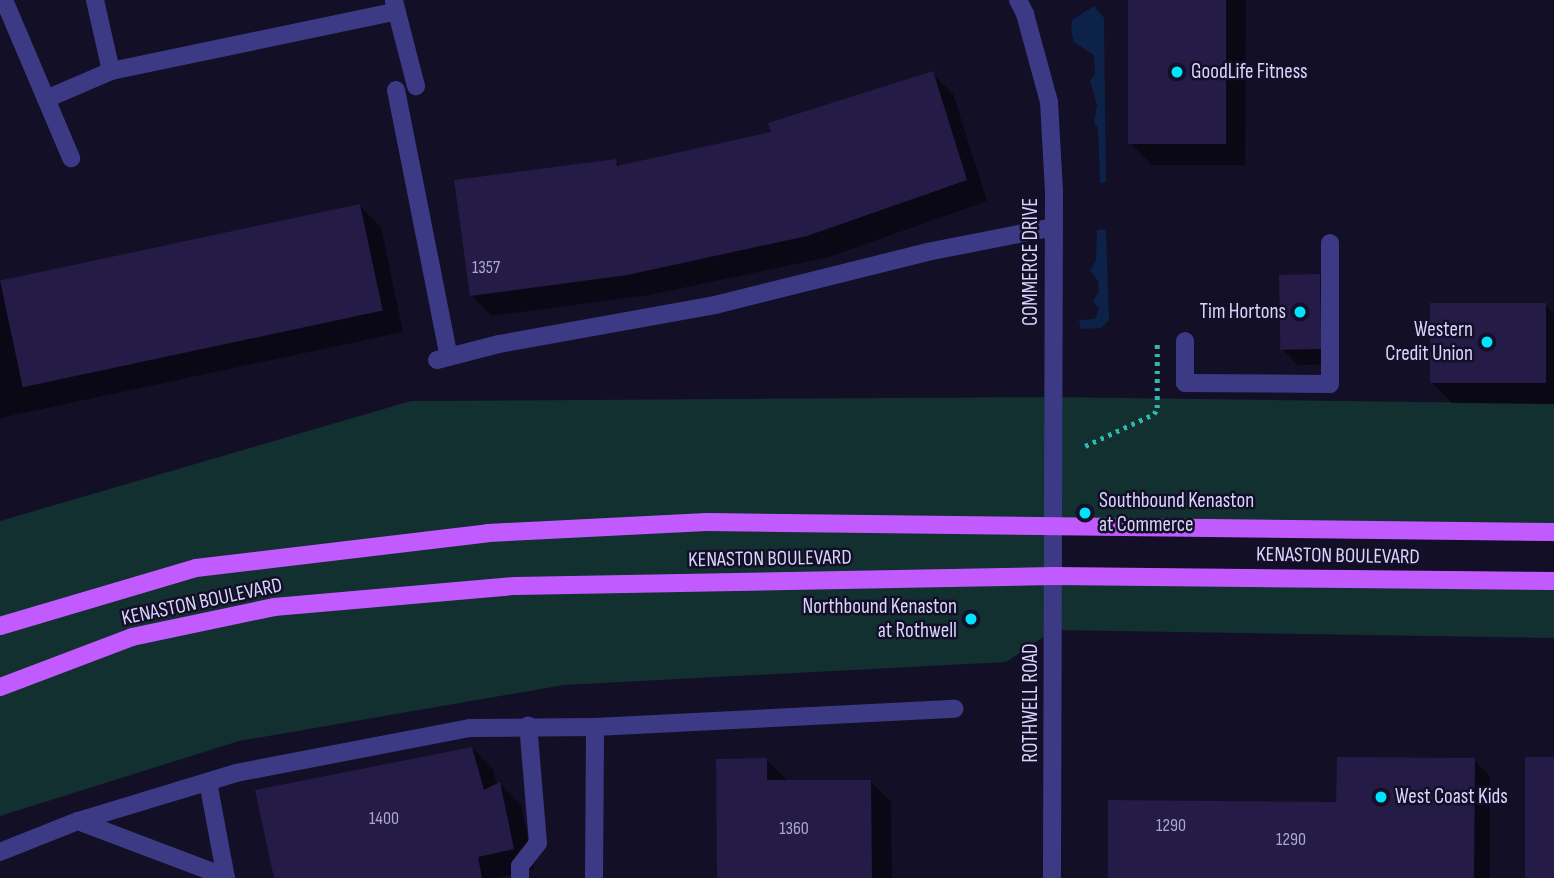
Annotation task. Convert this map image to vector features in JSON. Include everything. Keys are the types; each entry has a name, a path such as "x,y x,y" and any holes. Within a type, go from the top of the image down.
{"main road":[{"name":"KENASTON BOULEVARD","path":"0,626 195,568 488,533 707,522 1554,532"},
{"name":"KENASTON BOULEVARD","path":"0,687 132,637 274,607 515,586 1054,576 1554,581"}],"street":[{"path":"4,0 71,158"},
{"path":"95,0 111,71"},
{"name":"COMMERCE DRIVE","path":"1018,0 1025,14 1049,102 1054,227 1054,528"},
{"path":"46,99 111,71 395,5 416,86"},
{"path":"396,90 443,359 499,344 715,305 928,252 1054,227"},
{"path":"1185,341 1185,383 1330,384 1330,243"},
{"name":"ROTHWELL ROAD","path":"1052,878 1054,528"},
{"path":"0,852 78,821 236,774 470,728 528,725 595,727 956,709"},
{"path":"520,878 520,866 538,843 528,725"},
{"path":"594,878 595,727"},
{"path":"208,782 226,878"},
{"path":"78,821 226,878"}],"path":[{"path":"1085,446 1154,414 1157,408 1157,343"}],"green space":[{"path":"1054,397 1554,404 1554,532 1055,528 1054,576 1554,583 1554,638 1054,630 1006,662 564,685 239,741 0,816 0,521 411,401"}],"water":[{"path":"1094,6 1104,18 1106,182 1100,183 1098,128 1094,123 1097,105 1090,80 1095,74 1094,55 1074,42 1071,31 1072,20"},
{"path":"1106,229 1109,320 1101,328 1081,329 1079,320 1095,319 1099,309 1093,301 1099,292 1098,281 1090,270 1096,261 1097,230"}],"building":[{"name":"GoodLife Fitness","path":"1128,0 1226,0 1226,144 1128,144"},
{"path":"933,71 967,180 807,236 627,275 470,296 454,180 616,159 617,166 771,132 768,123"},
{"path":"360,204 383,311 23,387 0,281"},
{"name":"Tim Hortons","path":"1320,274 1321,349 1280,350 1279,275"},
{"path":"1430,303 1546,303 1546,383 1430,383"},
{"path":"472,747 484,790 500,782 514,849 478,857 482,878 274,878 255,790"},
{"path":"1337,757 1475,758 1474,878 1108,878 1108,800 1336,802"},
{"path":"1525,757 1554,757 1554,878 1525,878"},
{"path":"767,758 767,780 871,780 872,878 717,878 716,759"}],"place":[{"name":"GoodLife Fitness","path":"1177,72"},
{"name":"Tim Hortons","path":"1300,312"},
{"name":"Western Credit Union","path":"1487,342"},
{"name":"Southbound Kenaston at Commerce","path":"1085,513"},
{"name":"Northbound Kenaston at Rothwell","path":"971,619"},
{"name":"West Coast Kids","path":"1381,797"}]}
